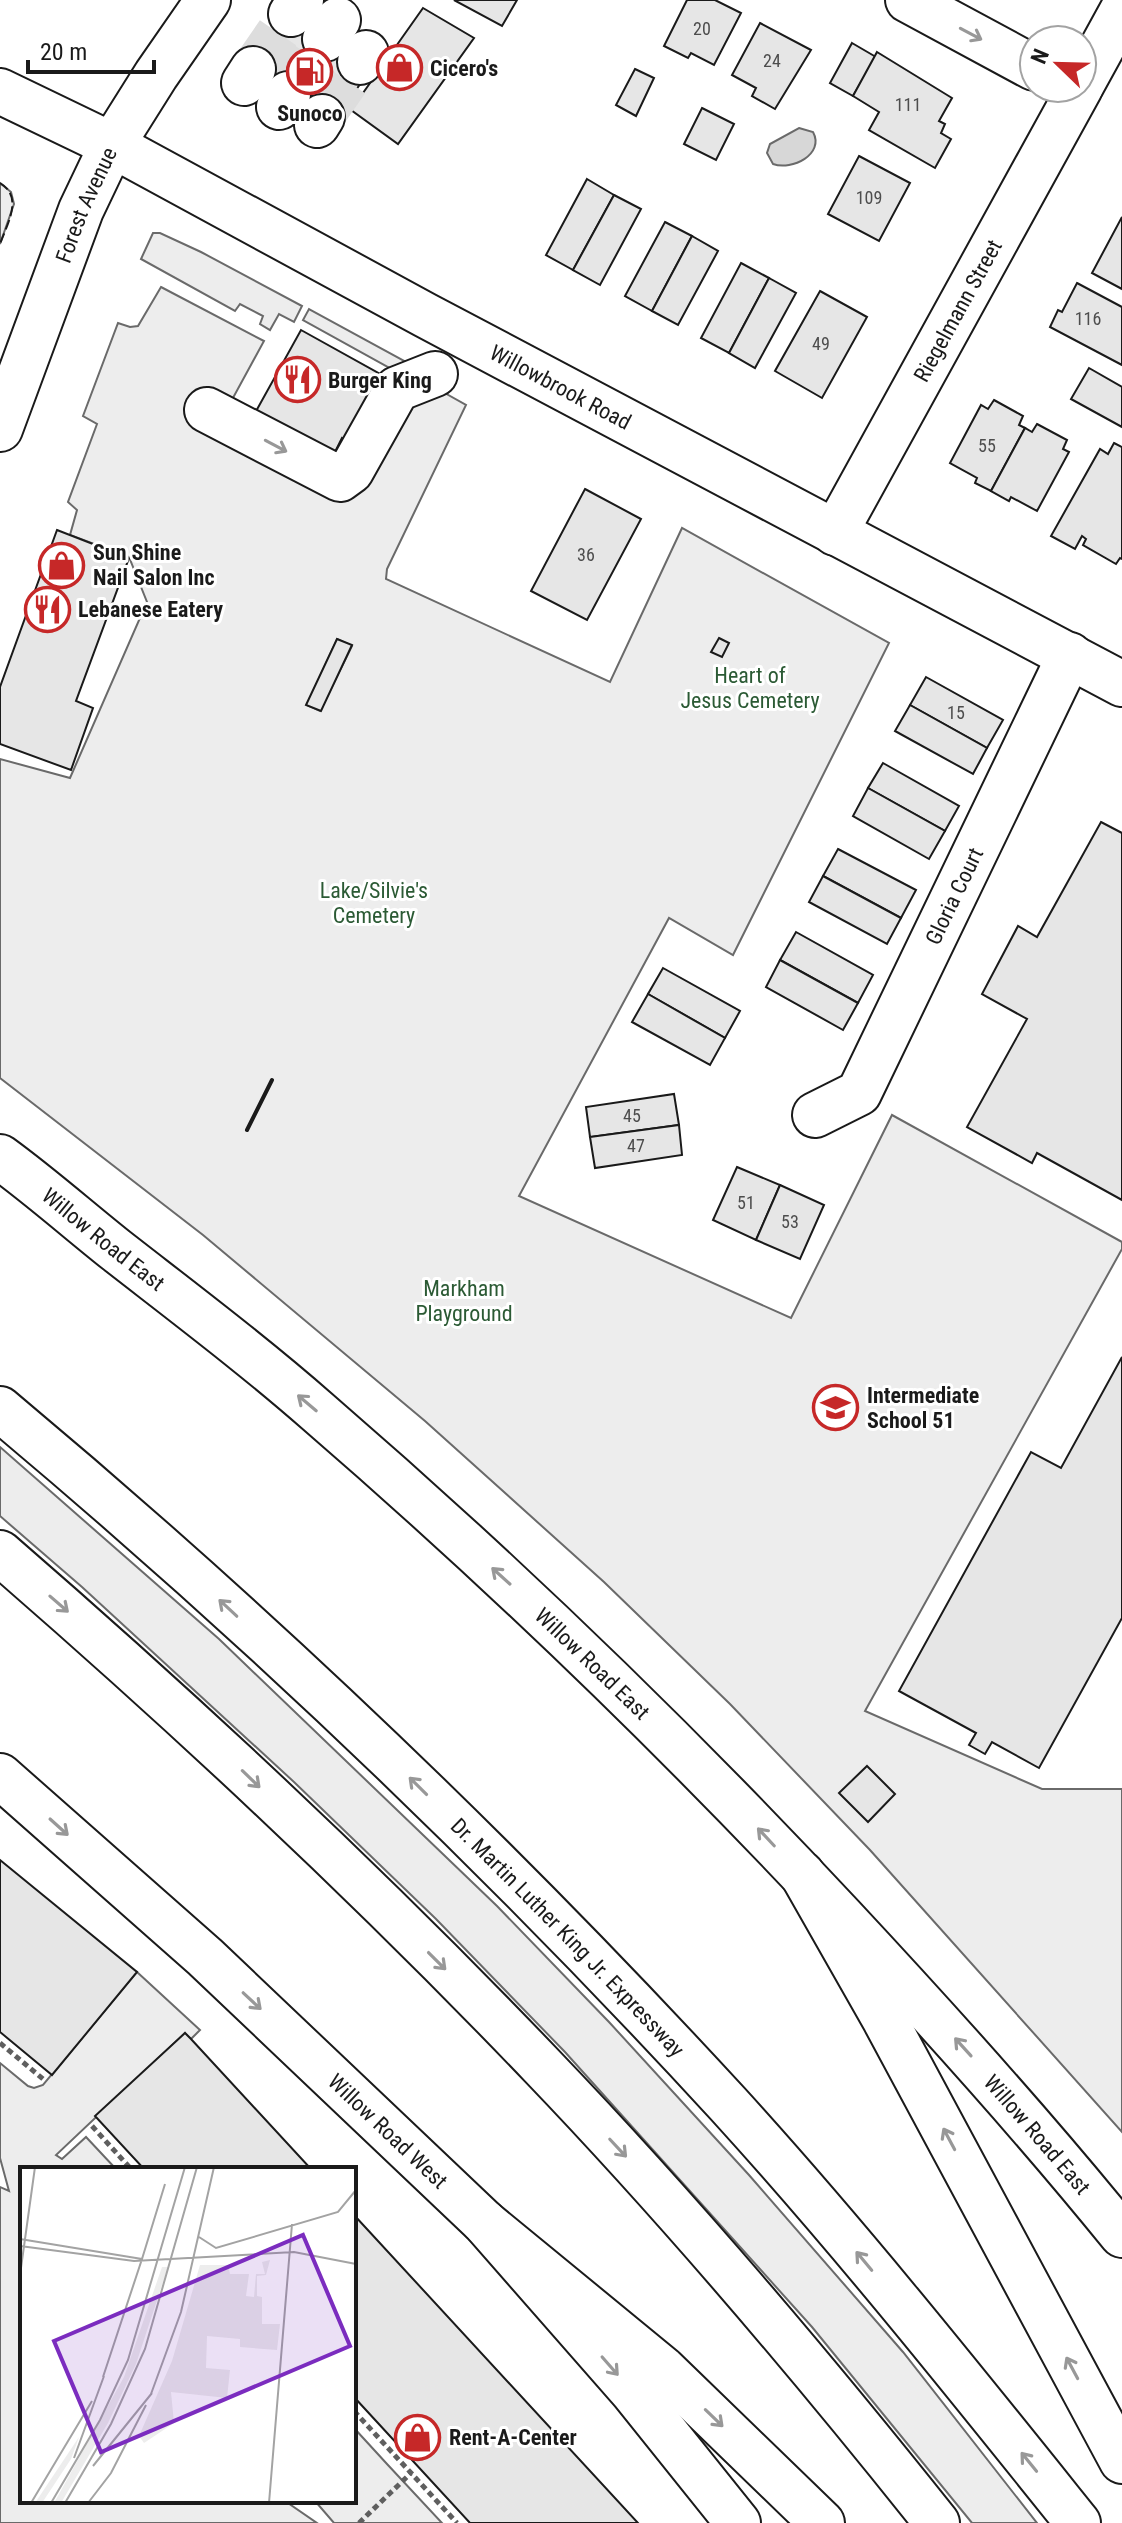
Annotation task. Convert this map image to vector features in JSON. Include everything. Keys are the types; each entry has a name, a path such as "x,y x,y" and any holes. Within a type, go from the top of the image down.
{"main road":[{"name":"Forest Avenue","path":"0,429 81,210 112,145 208,0"},
{"path":"908,0 1018,59"},
{"name":"Riegelmann Street","path":"1098,53 1122,11"},
{"name":"Willowbrook Road","path":"0,91 112,145 425,315 1122,684"},
{"name":"Riegelmann Street","path":"835,533 1069,104"},
{"path":"207,410 340,479 351,471 397,389 435,374"},
{"name":"Gloria Court","path":"815,1115 859,1093 1070,655"},
{"name":"Willow Road East","path":"0,1157 217,1327 317,1411 516,1589 614,1682 708,1775 968,2053 1122,2235"},
{"name":"Dr. Martin Luther King Jr. Expressway","path":"0,1409 187,1570 298,1672 405,1773 609,1979 729,2105 924,2332 1078,2523"},
{"path":"0,1553 219,1748 542,2066 646,2178 836,2397 937,2523"},
{"name":"Willow Road West","path":"0,1776 205,1957 484,2222 633,2392 738,2523"},
{"path":"802,1874 885,2020 1122,2461"},
{"path":"484,2222 663,2369 822,2523"}],"path":[{"path":"0,2043 43,2079"},
{"path":"92,2126 129,2167"},
{"path":"356,2413 457,2523"},
{"path":"359,2523 411,2473"}],"shaded area":[{"path":"799,128 813,132 816,140 811,154 797,163 773,164 767,153 770,144"},
{"path":"0,183 11,192 14,204 0,244"},
{"path":"153,233 160,233 201,252 302,306 294,322 279,314 270,330 260,324 263,316 240,304 235,311 141,259"},
{"path":"161,287 264,341 228,407 330,461 342,438 352,443 393,370 303,320 309,309 443,382 443,392 466,405 387,569 386,579 610,682 682,528 889,643 733,955 669,918 519,1196 791,1318 892,1115 1122,1242 1122,1249 865,1711 1042,1789 1122,1789 1122,2132 870,1850 730,1704 604,1582 425,1421 203,1235 0,1078 0,759 70,778 147,602 129,557 70,535 77,510 68,502 97,424 83,416 118,323 138,326","holes":["337,639 352,646 320,711 307,705"]},
{"path":"0,1447 219,1639 497,1906 609,2022 749,2175 903,2352 1037,2523 972,2523 812,2327 565,2052 436,1919 294,1782 0,1516"},
{"path":"137,1972 200,2030 191,2039 185,2033 56,2155 62,2159 86,2137 114,2167 20,2167 20,2503 288,2503 317,2523 0,2523 0,2187 9,2191 0,2158 0,2063 28,2086 43,2085"},
{"path":"356,2430 442,2523 334,2523 317,2503 356,2503"}],"building":[{"path":"454,0 517,0 502,26"},
{"path":"687,0 715,0 741,13 714,65 691,53 688,58 664,46"},
{"path":"423,8 474,38 398,144 351,110"},
{"path":"288,12 370,70 332,124 249,66"},
{"path":"760,23 811,50 775,109 752,96 756,88 732,75"},
{"path":"852,43 876,57 853,96 830,83"},
{"path":"877,52 952,98 939,121 945,124 941,133 951,139 935,168 869,130 879,112 853,96"},
{"path":"635,69 654,78 636,116 616,105"},
{"path":"702,108 734,124 716,160 684,144"},
{"path":"859,156 910,183 879,241 828,214"},
{"path":"587,179 614,195 573,270 546,255"},
{"path":"614,195 641,209 600,285 573,270"},
{"path":"1122,217 1122,289 1092,273"},
{"path":"665,222 692,236 652,311 625,296"},
{"path":"692,236 718,251 678,325 652,311"},
{"path":"741,263 769,278 729,353 701,338"},
{"path":"769,278 796,293 755,368 729,353"},
{"path":"1077,283 1122,307 1122,365 1050,327"},
{"path":"820,291 867,317 822,398 775,371"},
{"path":"301,330 389,379 352,444 342,438 333,456 255,413"},
{"path":"1089,368 1122,387 1122,427 1071,399"},
{"path":"994,400 1023,416 1019,425 1025,428 991,491 975,483 977,478 950,463 981,405 988,409"},
{"path":"1037,424 1067,440 1063,449 1069,452 1037,511 1011,497 1009,501 991,491 1025,428 1032,432"},
{"path":"1114,443 1122,447 1122,559 1116,564 1083,545 1086,539 1082,536 1075,549 1051,536 1100,449 1108,454"},
{"path":"585,489 641,519 587,620 531,591"},
{"path":"57,530 129,558 76,701 93,708 71,770 0,744 0,687"},
{"path":"719,638 729,643 722,657 711,652"},
{"path":"337,639 352,645 321,711 306,705"},
{"path":"926,677 1003,720 987,748 910,705"},
{"path":"910,705 987,748 973,774 895,731"},
{"path":"883,763 959,806 945,831 868,788"},
{"path":"868,788 945,831 929,859 853,816"},
{"path":"1101,822 1122,833 1122,1200 1037,1153 1032,1163 967,1127 1027,1019 982,994 1018,926 1037,937"},
{"path":"838,849 916,890 901,918 823,876"},
{"path":"823,876 901,918 887,944 809,902"},
{"path":"796,932 873,975 858,1003 780,960"},
{"path":"780,960 858,1003 843,1030 766,987"},
{"path":"663,968 740,1011 725,1038 648,994"},
{"path":"648,994 725,1038 710,1065 632,1022"},
{"path":"674,1094 679,1125 590,1137 586,1107"},
{"path":"679,1125 682,1155 595,1168 590,1137"},
{"path":"737,1167 780,1185 756,1240 713,1220"},
{"path":"780,1185 824,1205 800,1259 756,1240"},
{"path":"1122,1357 1122,1618 1039,1768 992,1742 985,1754 969,1745 976,1733 899,1691 1031,1452 1061,1468"},
{"path":"867,1766 895,1794 868,1822 839,1793"},
{"path":"0,1860 137,1972 52,2075 0,2032"},
{"path":"185,2033 309,2167 142,2167 95,2116"},
{"path":"356,2217 638,2523 470,2523 356,2399"}],"tunnel":[{"path":"253,69 291,14"},
{"path":"288,94 325,39"},
{"path":"322,117 360,62"}],"fence":[{"path":"0,183 7,189 12,203 0,244"}],"wall":[{"path":"247,1130 272,1080"}],"place":[{"name":"Cicero's","path":"399,68"},
{"name":"Sunoco","path":"310,72"},
{"name":"Burger King","path":"297,380"},
{"name":"Sun Shine Nail Salon Inc","path":"62,565"},
{"name":"Lebanese Eatery","path":"47,609"},
{"name":"Intermediate School 51","path":"836,1408"},
{"name":"Rent-A-Center","path":"418,2437"}],"park label":[{"name":"Heart of Jesus Cemetery","path":"750,688"},
{"name":"Lake/Silvie's Cemetery","path":"374,902"},
{"name":"Markham Playground","path":"464,1300"}]}
